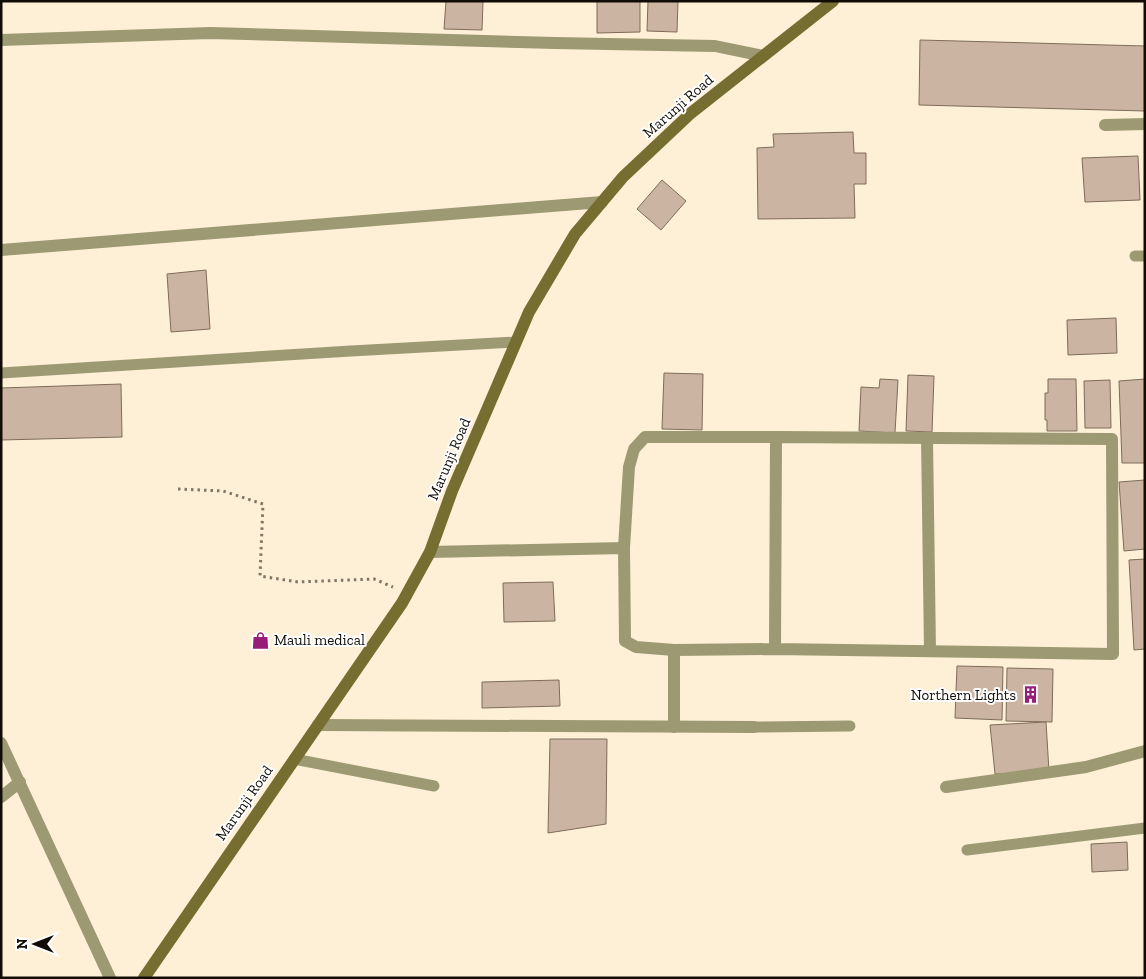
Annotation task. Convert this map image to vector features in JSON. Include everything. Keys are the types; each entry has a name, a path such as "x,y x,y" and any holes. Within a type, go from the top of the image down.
{"street":[{"name":"Marunji Road","path":"144,978 402,603 430,552 452,492 529,312 575,234 623,177 692,112 833,1"},
{"path":"1,40 210,33 555,44 715,46 763,56"},
{"path":"1105,125 1145,124"},
{"path":"1,250 602,202"},
{"path":"645,436 927,438 1112,439 1113,654 775,649 674,650 636,646 625,641 624,548 629,467 634,449 645,436"},
{"path":"775,649 776,436"},
{"path":"927,438 930,651"},
{"path":"430,552 624,548"},
{"path":"674,650 674,727"},
{"path":"318,725 754,727"},
{"path":"1,743 110,978"},
{"path":"946,787 1086,767 1145,751"},
{"path":"1,797 20,782"}],"lane":[{"path":"1,373 516,342"},
{"path":"754,727 850,726"},
{"path":"294,759 434,786"},
{"path":"967,850 1145,828"}],"path":[{"path":"178,489 223,492 263,504 260,576 298,582 374,579 407,594"}],"building":[{"path":"446,1 483,1 482,30 444,29"},
{"path":"597,1 640,1 640,32 597,33"},
{"path":"648,1 678,1 677,32 647,31"},
{"path":"920,40 1145,46 1145,111 919,105"},
{"path":"853,132 854,153 866,153 866,184 854,184 855,218 758,219 757,148 774,147 773,134"},
{"path":"1138,156 1140,200 1085,202 1082,158"},
{"path":"662,180 686,201 661,230 637,209"},
{"path":"206,270 210,329 171,332 167,274"},
{"path":"1116,318 1117,353 1068,355 1067,320"},
{"path":"664,373 703,374 702,430 662,429"},
{"path":"908,375 934,376 932,432 906,431"},
{"path":"880,379 898,380 895,433 859,431 861,387 879,388"},
{"path":"1048,379 1076,379 1077,431 1047,431 1045,393 1048,393"},
{"path":"1145,379 1145,463 1122,463 1119,381"},
{"path":"1110,380 1111,428 1085,428 1084,381"},
{"path":"121,384 122,437 1,440 1,388"},
{"path":"1145,480 1145,549 1124,551 1119,482"},
{"path":"1145,559 1145,649 1134,650 1129,560"},
{"path":"553,582 555,621 504,622 503,583"},
{"path":"957,666 1003,667 1002,720 955,718"},
{"name":"Northern Lights","path":"1007,668 1053,669 1052,722 1006,721"},
{"path":"559,680 560,706 482,708 482,682"},
{"path":"1046,722 1049,771 995,774 990,725"},
{"path":"550,739 607,739 606,824 548,833"},
{"path":"1127,842 1128,870 1092,872 1091,844"}],"place":[{"name":"Mauli medical","path":"260,640"},
{"name":"Northern Lights","path":"1030,695"}]}
